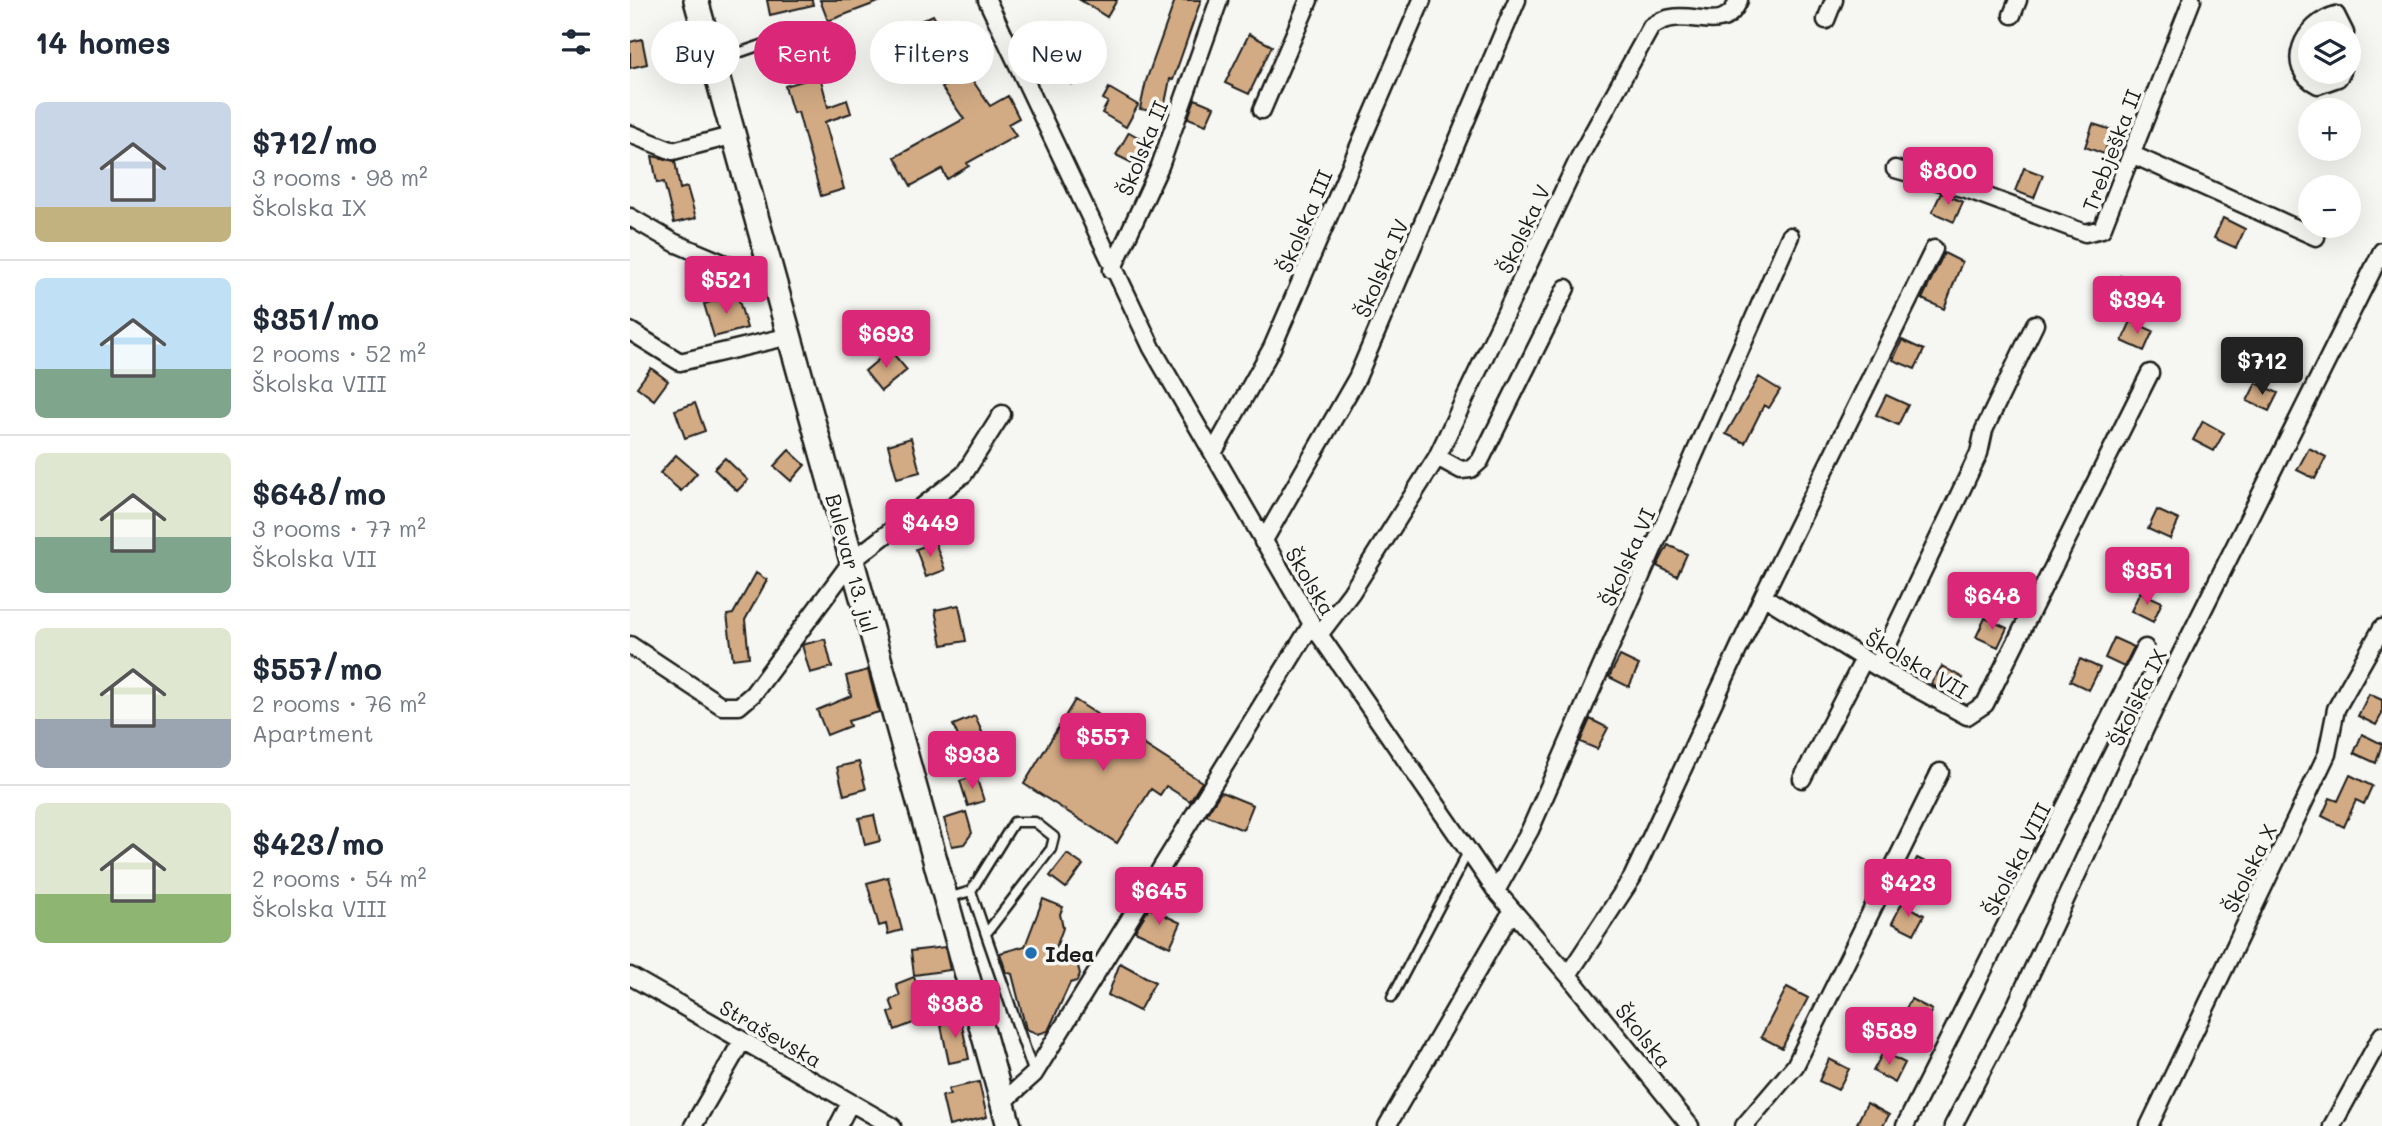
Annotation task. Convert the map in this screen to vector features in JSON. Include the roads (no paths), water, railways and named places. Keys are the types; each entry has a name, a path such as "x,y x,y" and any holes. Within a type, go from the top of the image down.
{"street":[{"name":"Bulevar 13. jul","path":"696,0 701,21"},
{"name":"Školska","path":"987,0 1112,270 1152,348 1316,630 1511,911 1568,975 1690,1126"},
{"name":"Školska II","path":"1112,270 1160,166 1219,0"},
{"path":"1262,110 1310,0"},
{"name":"Školska III","path":"1213,453 1272,348 1422,0"},
{"name":"Školska IV","path":"1263,542 1357,378 1517,0"},
{"name":"Školska V","path":"1002,1104 1034,1074 1316,630 1350,593 1437,457 1580,156 1654,24 1680,14 1720,21 1728,18 1739,0"},
{"path":"1826,20 1834,0"},
{"name":"Trebješka II","path":"1895,169 1969,190 2085,233 2102,229 2192,0"},
{"path":"2321,21 2338,8"},
{"name":"Bulevar 13. jul","path":"718,84 1009,1126"},
{"path":"630,134 673,151 732,135"},
{"path":"2131,154 2298,229"},
{"path":"630,217 675,243 775,285"},
{"name":"Školska VI","path":"1496,891 1530,830 1790,236"},
{"path":"1568,975 1632,878 1763,596 1934,249"},
{"name":"Školska IX","path":"1953,1126 2017,1003 2163,690 2382,251"},
{"path":"1437,457 1461,470 1471,470 1480,461 1566,288"},
{"path":"1802,779 1871,663 1979,453 1984,430 2035,324"},
{"path":"630,331 680,362 790,335"},
{"name":"Školska VII","path":"1763,596 1871,663 1966,716 1985,704 2150,373"},
{"path":"630,645 722,706 738,706 754,694 852,561 964,474 1002,414"},
{"name":"Školska X","path":"2149,1126 2327,754 2336,709 2346,687 2382,628"},
{"name":"Školska VIII","path":"1905,1126 2145,648"},
{"path":"1744,1126 1795,1066 1940,772"},
{"path":"1387,1126 1511,911"},
{"name":"Straševska","path":"630,976 892,1126"},
{"path":"2333,1126 2382,1035"},
{"path":"693,1126 742,1041"},
{"path":"838,1126 850,1103"}],"lane":[{"path":"946,898 971,891 1014,822 1035,822 1054,837 1051,849 988,931"},
{"path":"1392,997 1468,852"},
{"path":"971,891 988,931 1034,1074"}],"place":[{"name":"Idea","path":"1031,953"}]}
